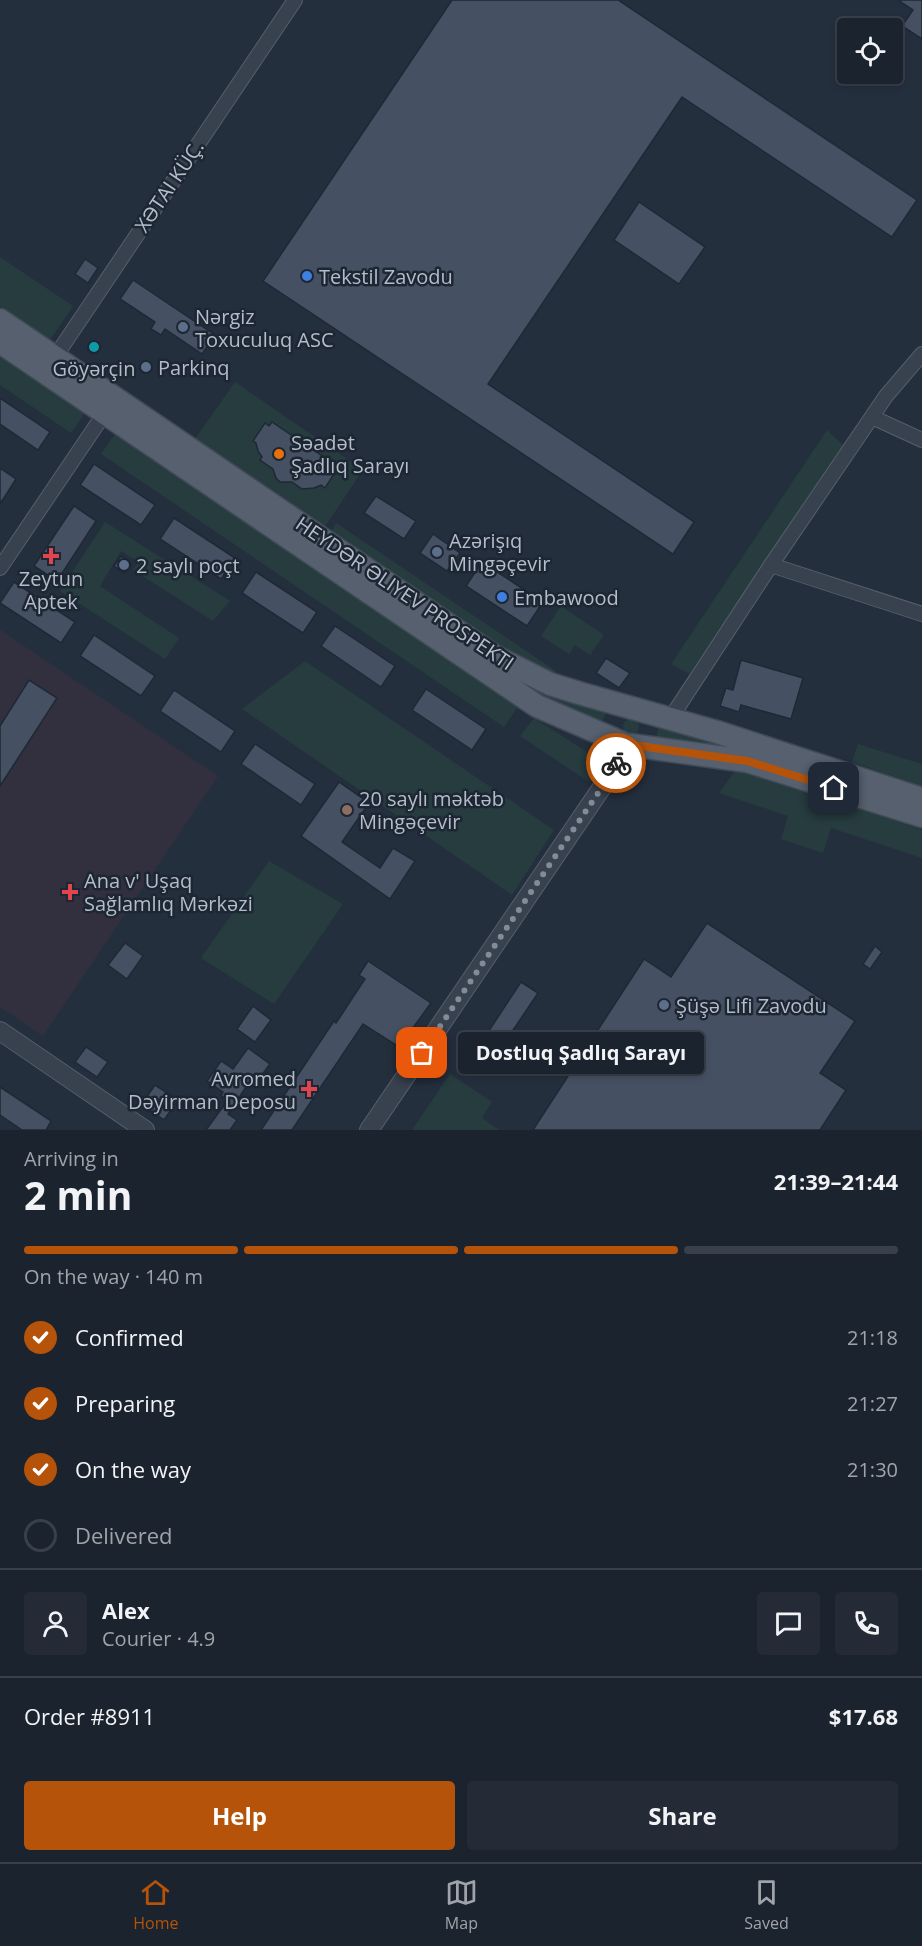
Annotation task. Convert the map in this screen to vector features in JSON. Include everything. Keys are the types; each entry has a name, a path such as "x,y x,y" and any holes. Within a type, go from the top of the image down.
{"main road":[{"name":"HEYDƏR ƏLIYEV PROSPEKTI","path":"0,320 104,414 537,705 627,744 747,761 922,816"},
{"name":"HEYDƏR ƏLIYEV PROSPEKTI","path":"0,342 50,365 496,657 550,684 670,719 922,799"},
{"path":"627,744 615,737 613,731 615,718 624,710 636,709"}],"street":[{"name":"XƏTAI KÜÇ.","path":"50,365 295,0"},
{"path":"670,719 886,396 922,354"},
{"path":"0,568 104,414"},
{"path":"872,417 922,440"},
{"path":"771,565 922,614"},
{"path":"369,1130 611,774 627,744"},
{"path":"0,1030 145,1130"}],"shaded area":[{"name":"Ana v' Uşaq Sağlamlıq Mərkəzi","path":"0,630 218,776 43,1036 0,1007"}],"green space":[{"path":"0,257 73,306 50,340 0,306"},
{"path":"0,355 85,413 71,433 0,385"},
{"name":"Səadət Şadlıq Sarayı","path":"235,382 363,470 324,528 195,439"},
{"path":"827,430 843,445 689,674 671,664"},
{"path":"115,434 519,705 504,727 101,454"},
{"path":"105,522 230,601 213,621 133,570 138,562 121,551 100,586 179,638 165,659 60,591"},
{"path":"336,523 556,671 552,675 513,655 330,533"},
{"path":"561,606 604,635 590,655 575,645 569,654 541,636"},
{"path":"305,661 554,830 512,895 242,709"},
{"path":"530,685 607,711 601,725 527,687"},
{"path":"534,718 595,757 599,769 589,782 520,736"},
{"path":"631,719 637,721 639,727 637,733 631,735 625,733 623,727 625,721"},
{"path":"659,726 732,746 731,749 656,738"},
{"path":"858,744 922,764 922,786 852,762"},
{"path":"737,768 922,830 922,858 831,828 823,853 781,839 788,816 719,793"},
{"path":"269,861 343,904 274,1004 201,958"},
{"path":"450,1074 492,1102 482,1118 499,1130 412,1130"}],"building":[{"path":"452,0 618,0 917,200 892,237 682,97 488,384 694,522 673,554 263,281"},
{"path":"898,0 922,0 922,39 903,27 913,10"},
{"path":"639,202 705,247 679,284 614,240"},
{"path":"85,259 98,268 88,283 75,274"},
{"path":"133,280 215,335 202,354 165,329 161,335 151,329 155,322 120,299"},
{"path":"0,398 50,432 38,450 0,424"},
{"path":"272,422 334,464 332,468 336,471 325,488 321,485 302,489 292,482 280,482 273,469 260,460 262,457 253,441 265,423 269,426"},
{"path":"94,464 155,505 141,525 80,485"},
{"path":"0,468 16,479 0,504"},
{"path":"376,496 416,521 404,539 364,513"},
{"path":"74,506 96,521 57,581 34,566"},
{"path":"174,518 235,558 221,579 160,539"},
{"path":"433,534 460,553 447,571 420,553"},
{"path":"121,556 131,564 124,573 114,566"},
{"path":"482,562 543,602 527,626 466,586"},
{"path":"256,572 317,612 303,633 242,593"},
{"path":"14,582 75,622 61,643 0,603"},
{"path":"335,626 395,666 381,687 321,646"},
{"path":"94,635 155,676 141,696 80,656"},
{"path":"606,658 630,673 619,688 596,673"},
{"path":"741,660 803,678 791,719 741,705 739,712 720,706 726,688 733,690"},
{"path":"29,680 57,698 0,786 0,726"},
{"path":"426,689 486,729 472,750 412,710"},
{"path":"174,690 235,731 221,752 160,711"},
{"path":"255,744 315,784 301,805 241,764"},
{"path":"339,782 369,803 342,842 380,868 393,848 415,861 390,899 301,836"},
{"path":"707,923 855,1021 820,1073 846,1090 820,1130 533,1130 644,959 671,977"},
{"path":"125,943 143,956 127,979 108,965"},
{"path":"875,946 882,952 870,969 863,964"},
{"path":"368,961 431,1003 399,1047 363,1024 292,1130 261,1130 365,979 359,975"},
{"path":"521,982 538,993 487,1069 471,1058"},
{"path":"253,1006 271,1020 255,1042 237,1029"},
{"path":"86,1047 108,1062 97,1077 75,1062"},
{"path":"248,1048 270,1064 259,1079 254,1075 228,1114 237,1120 230,1130 206,1130 228,1100 221,1096 223,1092 207,1081 221,1061 233,1069"},
{"path":"155,1085 178,1100 164,1120 141,1105"},
{"path":"0,1087 51,1121 46,1130 22,1130 0,1115"}],"way so far":[{"path":"422,1053 611,774 616,763"}],"place":[{"name":"Tekstil Zavodu","path":"307,276"},
{"name":"Nərgiz Toxuculuq ASC","path":"183,327"},
{"name":"Göyərçin","path":"94,347"},
{"name":"Parkinq","path":"146,367"},
{"name":"Səadət Şadlıq Sarayı","path":"279,454"},
{"name":"Azərişıq Mingəçevir","path":"437,552"},
{"name":"Zeytun Aptek","path":"51,556"},
{"name":"2 saylı poçt","path":"124,565"},
{"name":"Embawood","path":"502,597"},
{"name":"20 saylı məktəb Mingəçevir","path":"347,810"},
{"name":"Ana v' Uşaq Sağlamlıq Mərkəzi","path":"70,892"},
{"name":"Şüşə Lifi Zavodu","path":"664,1005"},
{"name":"Dostluq Şadlıq Sarayı","path":"422,1053"},
{"name":"Avromed Dəyirman Deposu","path":"309,1089"}],"route":[{"path":"616,763 625,744 747,761 834,788"}]}
